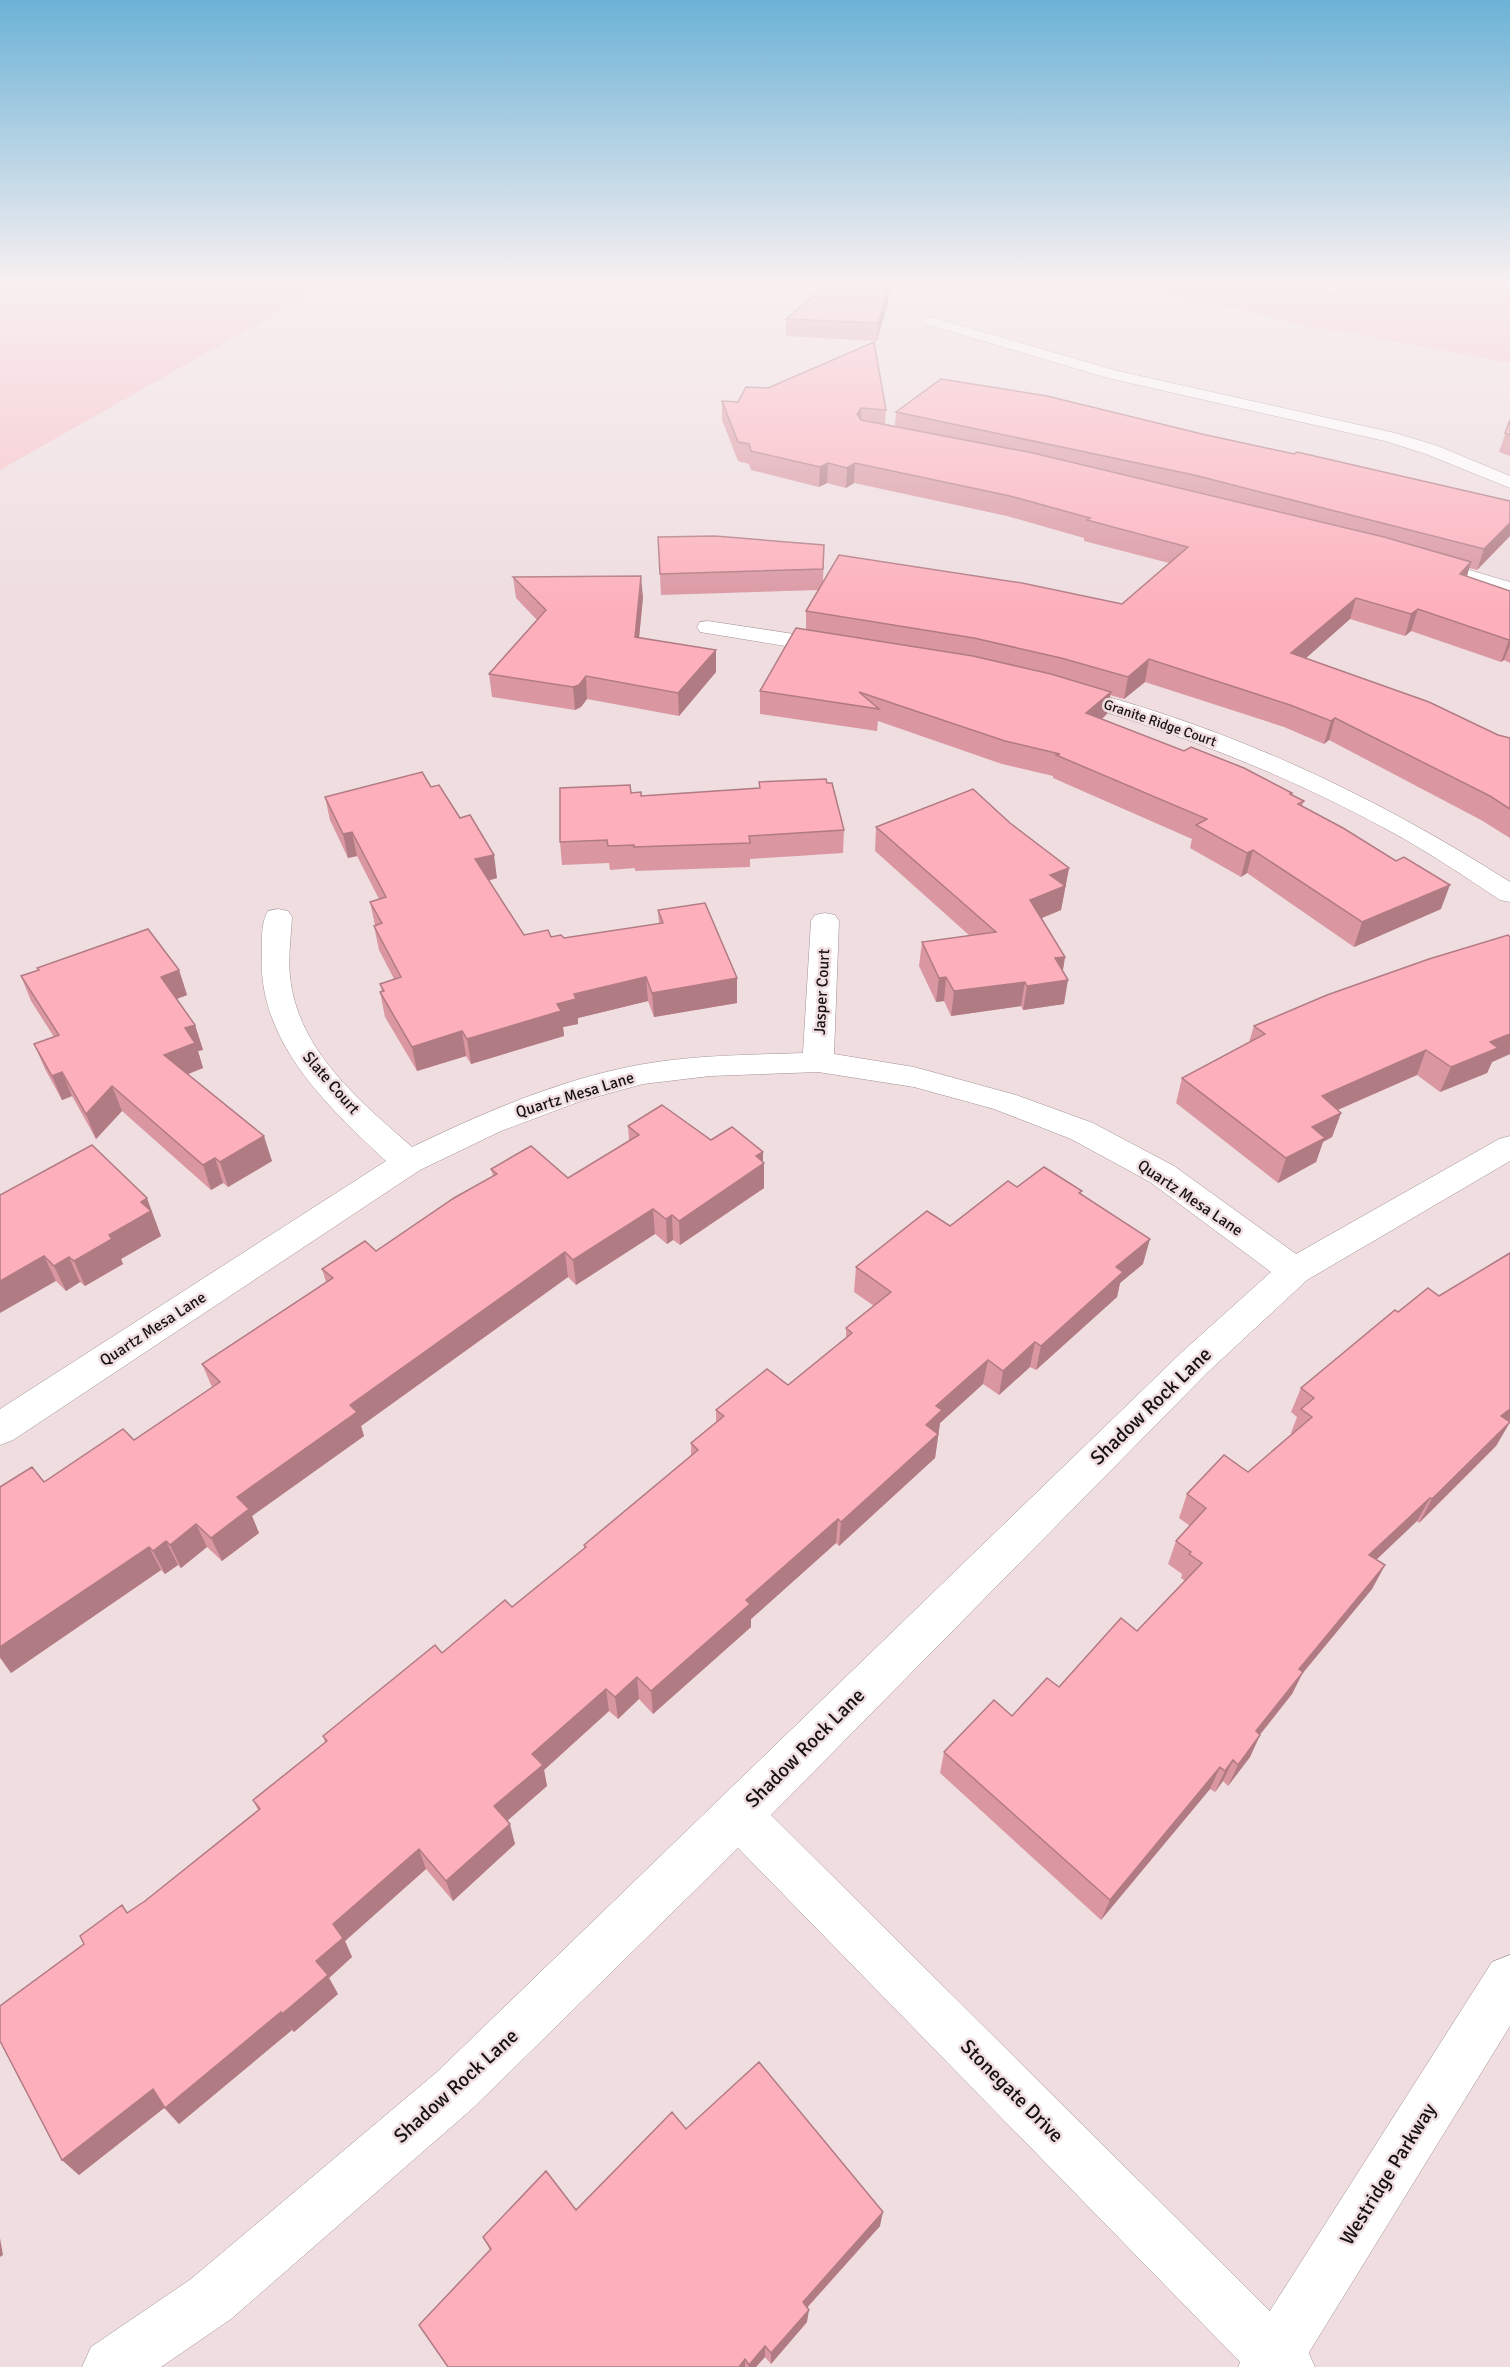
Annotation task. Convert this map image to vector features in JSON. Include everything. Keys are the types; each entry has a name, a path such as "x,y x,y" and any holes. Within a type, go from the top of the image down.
{"street":[{"path":"1178,389 1389,437 1432,450 1510,483"},
{"path":"1408,559 1510,588"},
{"path":"708,627 855,650"},
{"name":"Granite Ridge Court","path":"1043,687 1197,733 1303,778 1382,817 1447,853 1510,894"},
{"name":"Slate Court","path":"278,917 276,984 287,1024 296,1041 306,1058 340,1099 408,1162"},
{"name":"Jasper Court","path":"818,1062 825,921"},
{"name":"Quartz Mesa Lane","path":"0,1430 408,1162 489,1123 571,1094 643,1074 710,1066 818,1062 914,1077 1005,1102 1082,1131 1162,1174 1295,1271"},
{"name":"Shadow Rock Lane","path":"111,2367 211,2299 455,2090 738,1815 1195,1362 1295,1271 1510,1147"},
{"name":"Stonegate Drive","path":"738,1815 1276,2363"},
{"name":"Westridge Parkway","path":"1276,2363 1510,1980"}],"shaded area":[{"path":"0,389 142,389 0,470"}],"building":[{"path":"745,389 882,389 886,410 861,408 857,414 861,420 1033,453 1384,537 1471,562 1460,574 1510,591 1510,640 1418,609 1411,614 1356,598 1291,653 1429,702 1498,735 1510,738 1510,809 1490,796 1335,718 1331,721 1290,705 1149,659 1128,677 1061,658 974,638 806,611 839,555 1022,583 1122,604 1188,547 1087,520 1090,518 1010,496 855,463 847,468 828,463 820,467 751,451 749,444 738,442 722,401 738,402"},
{"path":"927,389 1006,389 1047,396 1202,434 1294,454 1297,452 1510,501 1510,523 1484,549 1194,475 896,412"},
{"path":"1510,420 1510,435 1505,433"},
{"path":"715,536 824,545 823,569 660,574 658,537"},
{"path":"641,576 635,637 716,650 678,693 586,676 579,685 573,687 489,674 546,610 513,577"},
{"path":"796,628 973,656 1051,674 1111,692 1086,713 1184,751 1191,747 1244,768 1292,793 1290,794 1304,801 1298,804 1343,828 1396,861 1404,857 1450,885 1362,922 1253,850 1247,853 1196,825 1207,819 1056,755 1060,754 1005,741 859,692 879,709 760,691"},
{"path":"422,772 431,787 439,785 460,818 470,815 494,855 475,859 524,935 548,930 551,937 561,935 564,938 663,923 658,910 705,903 737,978 652,993 646,977 574,994 576,999 557,1004 561,1011 467,1039 462,1031 412,1047 380,992 384,991 380,984 401,977 374,926 382,923 370,902 386,897 352,832 343,834 325,797"},
{"path":"826,779 827,783 832,783 844,830 749,836 750,843 634,847 634,845 608,846 607,840 560,842 560,788 630,785 631,793 641,792 641,796 760,788 759,782"},
{"path":"973,789 1010,823 1069,868 1050,875 1065,886 1030,900 1065,957 1055,958 1068,980 1027,986 1025,982 954,991 946,977 939,978 922,942 996,932 876,827"},
{"path":"148,929 179,970 161,977 195,1025 185,1028 195,1043 164,1055 264,1136 220,1162 215,1158 203,1165 112,1086 86,1114 62,1072 52,1076 34,1044 59,1035 21,976 39,970 37,968"},
{"path":"1508,935 1510,937 1510,1034 1490,1042 1498,1048 1451,1067 1426,1050 1322,1096 1341,1113 1312,1127 1325,1138 1286,1158 1182,1078 1265,1034 1254,1026 1327,995 1429,959"},
{"path":"662,1105 711,1140 732,1127 763,1152 756,1156 764,1163 679,1221 672,1215 666,1219 653,1209 573,1260 565,1252 350,1405 357,1412 237,1497 249,1509 211,1538 196,1524 170,1545 166,1541 153,1551 149,1547 0,1647 0,1487 32,1467 44,1482 123,1429 134,1440 220,1382 202,1364 333,1278 322,1269 365,1241 376,1251 454,1198 497,1174 491,1169 531,1146 568,1178 639,1135 628,1126"},
{"path":"92,1145 147,1198 141,1202 151,1211 109,1235 112,1239 74,1261 69,1257 54,1266 44,1256 0,1281 0,1195"},
{"path":"1044,1167 1082,1191 1079,1193 1150,1239 1116,1267 1123,1272 1041,1346 1035,1342 1003,1371 988,1360 936,1406 942,1410 926,1425 938,1434 841,1522 838,1519 746,1600 750,1604 651,1691 637,1677 615,1697 606,1689 532,1754 543,1765 494,1806 510,1824 446,1881 419,1849 333,1924 343,1938 316,1961 328,1975 165,2108 153,2089 62,2160 0,2041 0,2006 84,1944 80,1936 122,1905 127,1913 145,1901 260,1809 253,1800 327,1741 323,1736 435,1645 442,1653 505,1600 512,1607 586,1547 584,1545 698,1450 691,1443 724,1416 716,1410 767,1369 788,1385 852,1333 846,1328 891,1292 856,1267 927,1211 950,1226 1008,1181 1017,1187"},
{"path":"1510,1253 1510,1409 1501,1416 1510,1422 1432,1499 1430,1498 1369,1555 1385,1565 1299,1669 1303,1672 1256,1731 1260,1735 1238,1765 1233,1760 1225,1771 1220,1767 1110,1900 944,1752 994,1700 1012,1716 1047,1678 1059,1687 1121,1618 1137,1631 1202,1563 1176,1541 1206,1508 1187,1494 1224,1455 1248,1472 1312,1417 1301,1409 1314,1398 1301,1388 1395,1310 1398,1312 1428,1288 1439,1296"},
{"path":"759,2062 883,2212 803,2302 809,2310 771,2353 765,2346 749,2365 745,2359 739,2367 448,2367 419,2325 491,2249 483,2237 546,2171 576,2210 672,2112 686,2129"}]}
